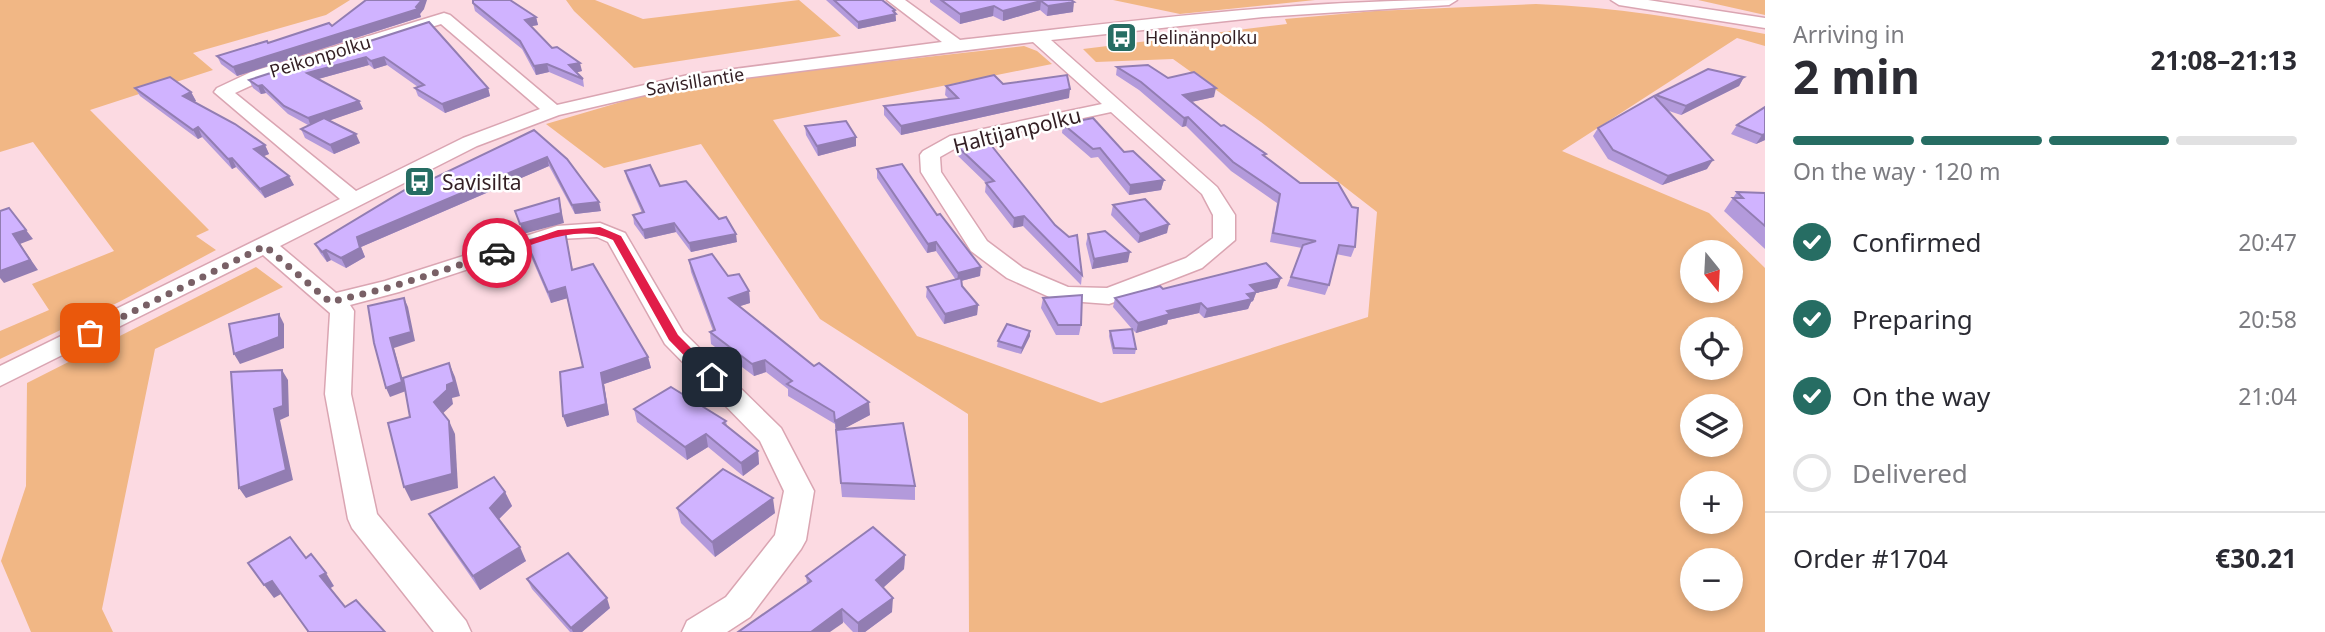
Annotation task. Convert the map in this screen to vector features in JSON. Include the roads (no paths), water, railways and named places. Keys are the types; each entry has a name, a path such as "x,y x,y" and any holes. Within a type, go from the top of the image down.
{"street":[{"path":"454,0 444,18 553,111"},
{"path":"898,2 927,0"},
{"name":"Savisillantie","path":"0,377 470,142 553,111 688,80 957,46 1263,12 1449,0"},
{"path":"1619,0 1765,23"},
{"path":"898,2 957,46"},
{"name":"Peikonpolku","path":"353,199 223,92 257,76 444,18"},
{"name":"Haltijanpolku","path":"1039,38 1116,106 1210,191 1224,215 1224,240 1195,263 1109,296 1064,295 1015,273 979,246 931,172 930,155 957,140 1116,106"},
{"path":"330,302 391,287 558,233 600,230 617,238 674,338 771,435 799,491 790,541 738,607 699,632"},
{"path":"265,246 342,311 338,394 363,519 454,632"}],"place":[{"name":"Helinänpolku","path":"1122,37"},
{"name":"Savisilta","path":"419,182"}]}
